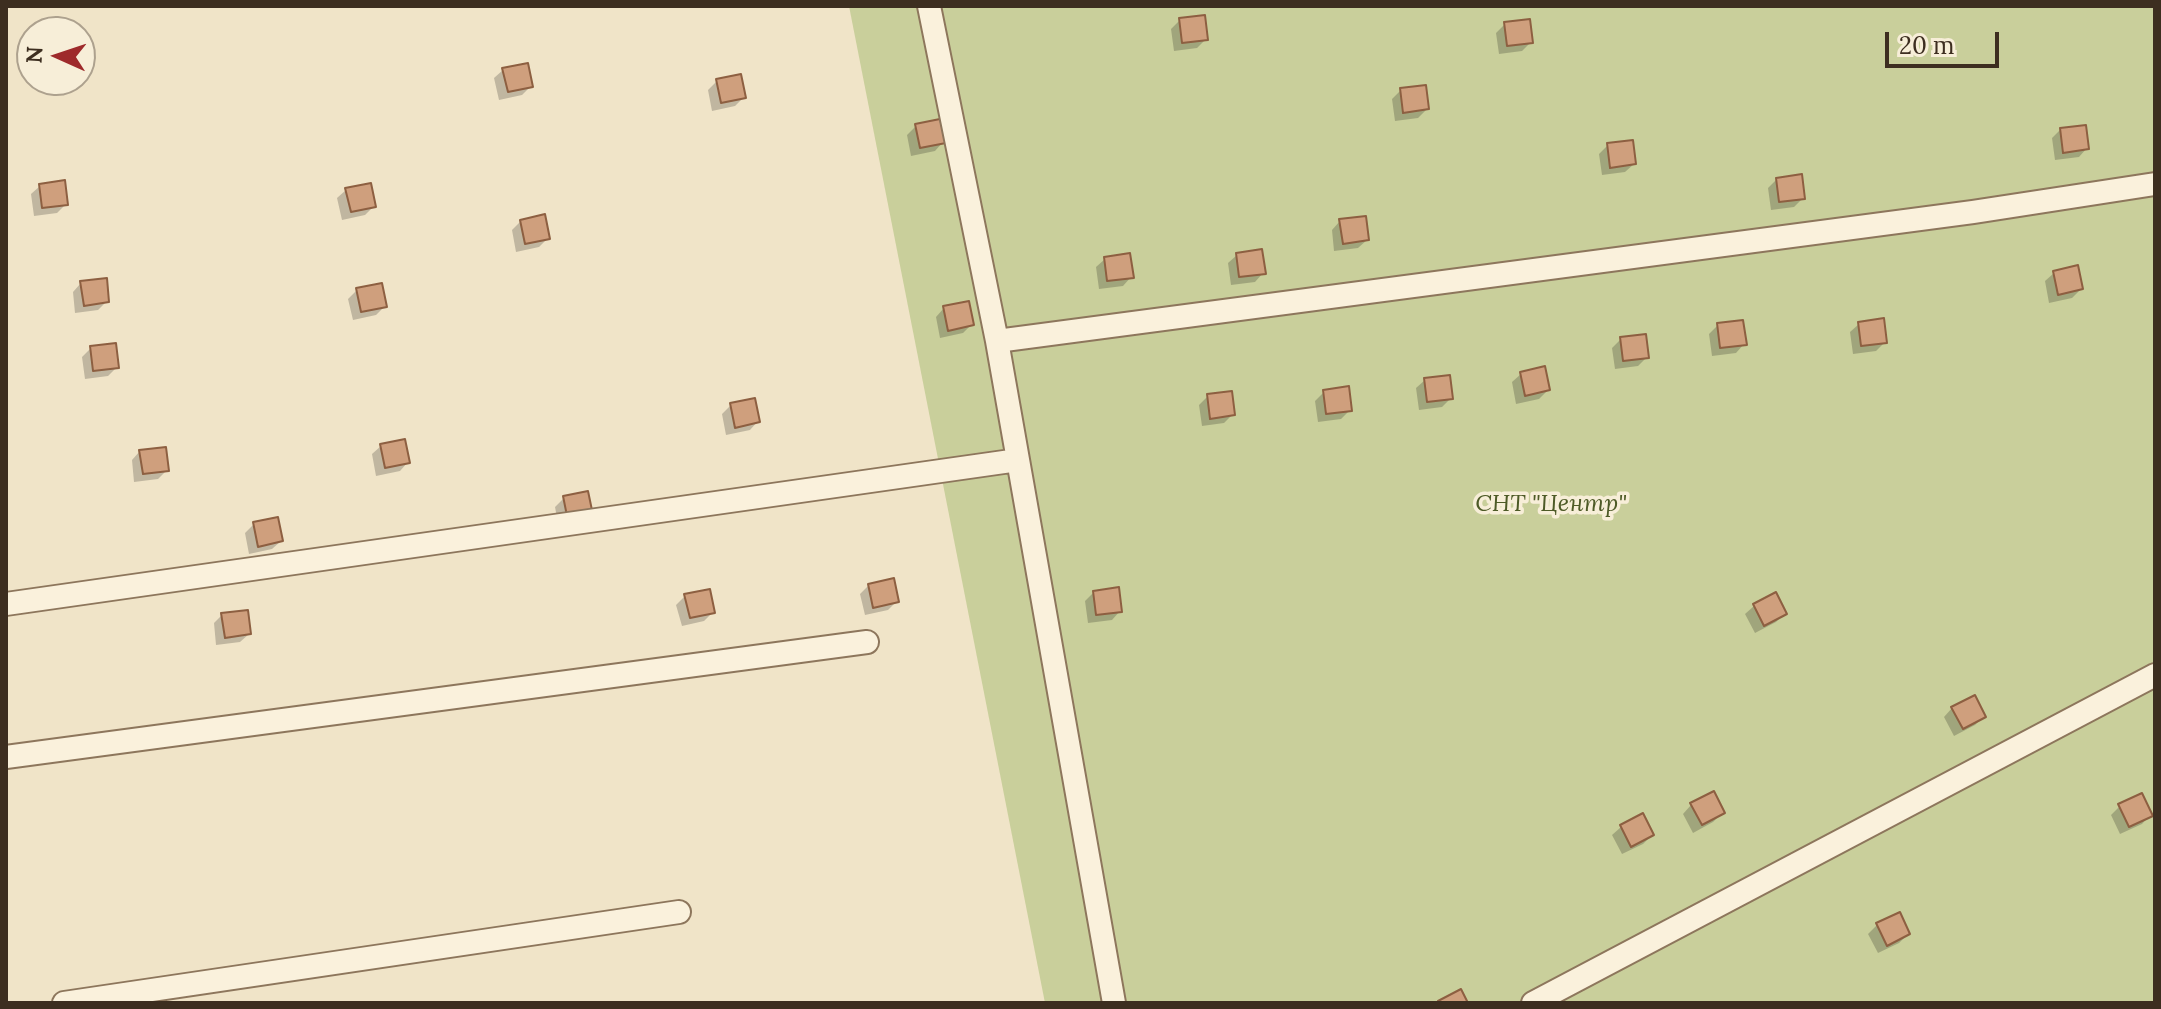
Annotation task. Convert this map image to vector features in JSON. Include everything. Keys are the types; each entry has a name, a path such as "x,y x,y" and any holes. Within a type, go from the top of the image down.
{"lane":[{"path":"929,6 997,341 1114,1003"},
{"path":"997,341 1957,214 2155,184"},
{"path":"6,604 1018,460"},
{"path":"6,757 867,642"},
{"path":"1533,1003 2155,675"},
{"path":"64,1003 679,912"}],"green space":[{"name":"СНТ \"Центр\"","path":"849,6 2155,6 2155,1003 1045,1003"}],"building":[{"path":"1205,15 1208,40 1182,43 1179,18"},
{"path":"1530,19 1533,43 1507,46 1504,22"},
{"path":"528,63 533,87 508,92 502,68"},
{"path":"741,74 746,98 721,103 716,79"},
{"path":"1426,85 1429,109 1403,113 1400,88"},
{"path":"940,119 946,143 920,148 915,124"},
{"path":"2086,125 2089,149 2063,153 2060,128"},
{"path":"1633,140 1636,164 1610,168 1607,143"},
{"path":"1802,174 1805,199 1779,202 1776,178"},
{"path":"65,180 68,205 42,208 39,184"},
{"path":"371,183 376,207 351,212 345,188"},
{"path":"545,214 550,239 525,244 520,220"},
{"path":"1366,216 1369,240 1343,244 1339,219"},
{"path":"1262,249 1266,274 1239,277 1236,253"},
{"path":"1130,253 1134,278 1107,281 1104,257"},
{"path":"2078,265 2083,289 2058,295 2053,271"},
{"path":"107,278 109,302 84,306 80,281"},
{"path":"382,283 387,307 361,312 356,288"},
{"path":"969,301 974,325 948,331 943,306"},
{"path":"1884,318 1887,343 1861,346 1858,322"},
{"path":"1743,320 1747,345 1720,348 1717,323"},
{"path":"1646,334 1649,358 1623,361 1620,337"},
{"path":"116,343 119,368 93,371 90,346"},
{"path":"1545,366 1550,390 1525,396 1520,372"},
{"path":"1450,375 1453,399 1427,402 1424,378"},
{"path":"1349,386 1352,411 1326,414 1323,390"},
{"path":"1232,391 1235,415 1210,419 1207,394"},
{"path":"755,398 760,422 735,428 730,403"},
{"path":"405,439 410,463 385,468 380,444"},
{"path":"166,447 169,471 143,474 139,450"},
{"path":"588,491 593,515 568,521 563,496"},
{"path":"278,517 283,541 258,547 253,522"},
{"path":"894,578 899,602 873,608 868,584"},
{"path":"1119,587 1122,612 1096,615 1093,591"},
{"path":"710,589 715,613 690,618 684,594"},
{"path":"1776,592 1787,614 1764,626 1753,604"},
{"path":"248,610 251,634 225,638 221,613"},
{"path":"1975,695 1986,717 1963,729 1951,707"},
{"path":"1714,791 1725,813 1702,825 1690,803"},
{"path":"2142,793 2153,816 2129,827 2118,804"},
{"path":"1643,813 1654,835 1631,847 1620,825"},
{"path":"1900,912 1910,934 1887,946 1876,923"},
{"path":"1461,989 1468,1003 1439,1003 1438,1001"}]}
